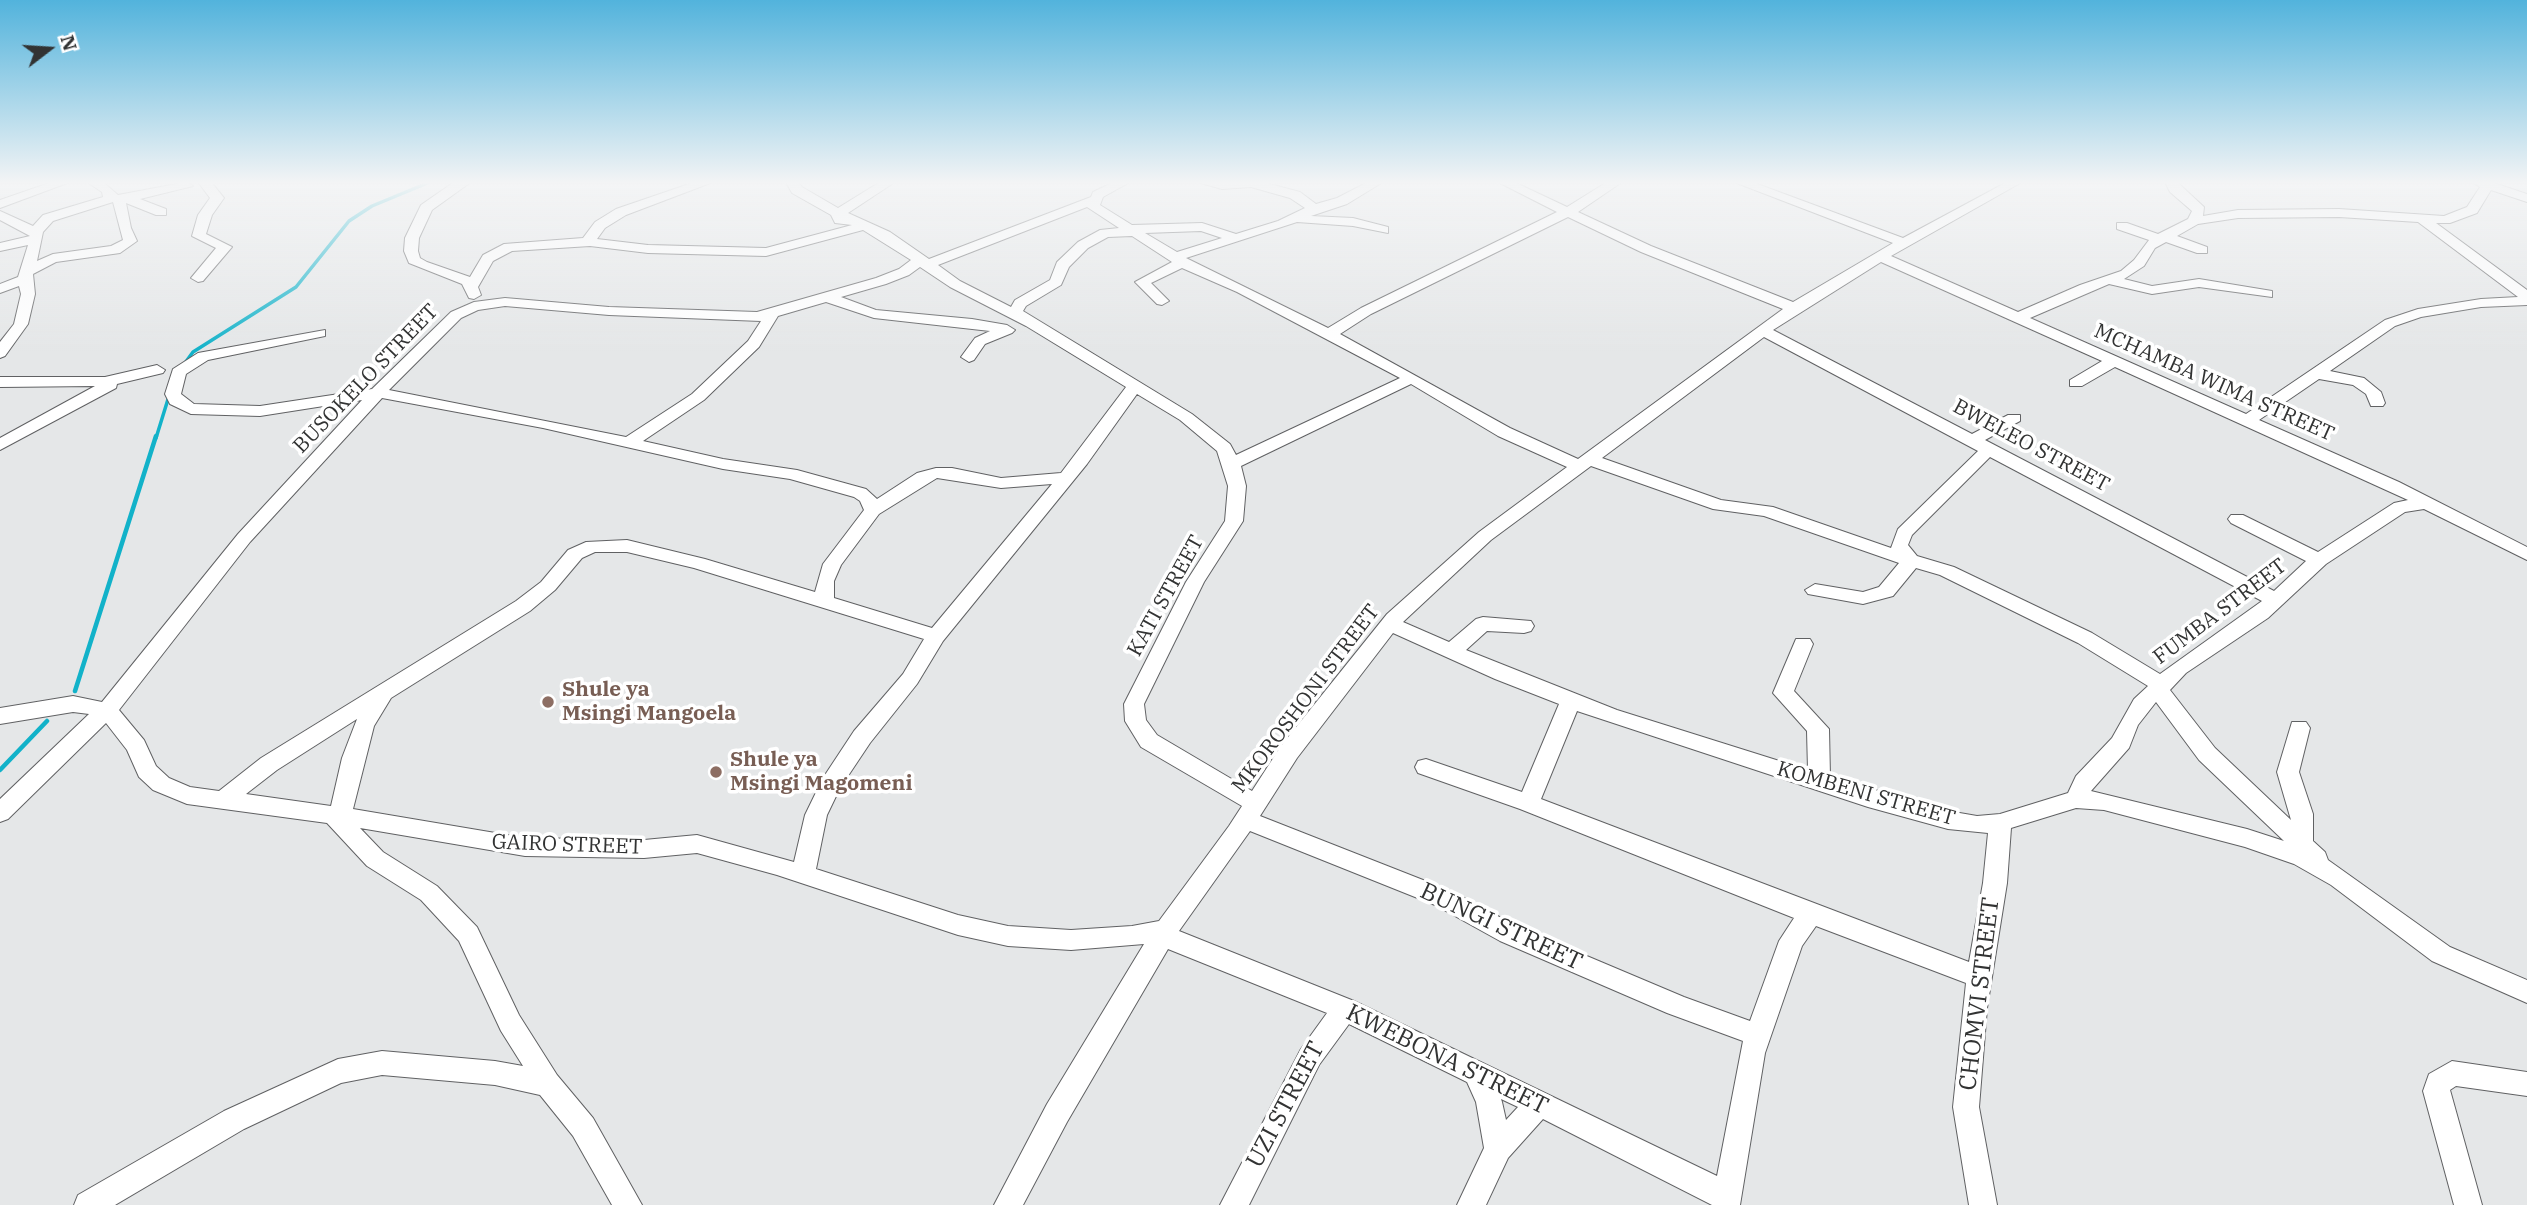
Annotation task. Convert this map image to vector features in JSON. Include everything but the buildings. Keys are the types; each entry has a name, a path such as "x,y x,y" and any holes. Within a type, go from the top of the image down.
{"street":[{"path":"0,247 26,238"},
{"path":"0,353 21,324 28,294 26,275 35,238"},
{"path":"0,289 53,258 115,250 127,244 130,238"},
{"path":"198,278 225,247 204,238"},
{"path":"412,238 411,251 414,260 465,280 471,286 474,306"},
{"path":"471,286 484,262 501,249 590,242 648,249 757,252 785,249 821,238"},
{"name":"KATI STREET","path":"889,238 923,263 1019,323 1134,387 1207,432 1224,448 1232,464 1237,486 1234,521 1195,582 1134,704 1136,722 1149,741 1249,811"},
{"name":"BUSOKELO STREET","path":"0,813 107,710 227,557 398,370 456,315 474,306 513,303 609,311 771,316 904,272 990,238"},
{"path":"1019,323 1016,311 1020,303 1056,282 1062,265 1092,238"},
{"path":"1144,238 1200,273 1242,289 1412,378 1504,432 1585,463 1719,505 1767,511 1911,561 1948,571 2004,596 2110,652 2160,687 2207,754 2334,875"},
{"path":"1162,301 1142,282 1180,260 1236,238"},
{"path":"1328,335 1366,311 1514,238"},
{"path":"1625,238 1681,264 1794,308"},
{"path":"1892,238 1905,243"},
{"name":"MKOROSHONI STREET","path":"1008,1205 1057,1113 1165,933 1249,811 1390,624 1485,536 1794,308 1914,238"},
{"path":"2018,318 2132,271 2156,238"},
{"path":"2157,238 2202,250"},
{"path":"2446,238 2527,299"},
{"name":"MCHAMBA WIMA STREET","path":"1880,256 2427,503 2527,554"},
{"path":"2109,280 2152,290 2199,283 2267,294"},
{"path":"829,298 874,314 963,322 1019,323"},
{"path":"2247,421 2318,374 2373,332 2418,313 2527,299"},
{"path":"628,443 687,406 720,378 754,344 771,316"},
{"path":"969,357 980,341 989,334 1019,323"},
{"name":"BWELEO STREET","path":"1765,332 2276,600"},
{"path":"320,333 204,356 179,372 173,394 176,401 191,409 260,411 379,393 478,410 723,464 791,474 850,490 868,498 873,510"},
{"path":"2076,383 2114,362"},
{"path":"0,445 117,381 157,370"},
{"path":"2318,374 2358,381 2373,391 2377,403"},
{"path":"1232,464 1412,378"},
{"path":"0,382 117,381"},
{"path":"803,874 816,815 831,784 883,709 910,679 936,636 1066,478 1134,387"},
{"path":"1970,440 1992,432 2014,418"},
{"path":"0,430 27,430"},
{"path":"1911,561 1899,546 1904,533 1988,450"},
{"path":"824,600 825,581 832,564 873,510 923,477 936,473 952,473 1001,483 1066,478"},
{"name":"FUMBA STREET","path":"2076,799 2084,782 2122,742 2128,723 2141,704 2179,668 2231,635 2276,600 2319,560 2392,511 2427,503"},
{"path":"2237,519 2319,560"},
{"path":"224,799 269,764 523,606 548,586 570,558 592,546 627,546 668,555 936,636"},
{"path":"1815,590 1863,598 1874,597 1891,587 1911,561"},
{"name":"KOMBENI STREET","path":"1390,624 1571,701 1819,782 1948,820 1977,825 2000,823 2076,799 2104,801 2246,838 2302,857 2334,875 2441,954 2527,992"},
{"path":"1452,651 1483,624 1524,626"},
{"path":"1803,644 1783,693 1818,729 1819,782"},
{"path":"386,690 364,726 337,815 362,847 391,871 429,893 468,934 506,1016 548,1084 583,1127 628,1205"},
{"path":"1528,803 1571,701"},
{"path":"0,716 73,704 107,710"},
{"name":"GAIRO STREET","path":"107,710 136,746 147,772 161,784 187,795 337,815 525,847 644,849 697,844 803,874 958,925 1008,936 1071,940 1165,933"},
{"path":"2299,728 2288,772 2302,814 2302,845"},
{"path":"1426,767 1528,803 1941,965 1979,976"},
{"name":"BUNGI STREET","path":"1249,811 1443,898 1509,934 1676,1005 1758,1035"},
{"name":"CHOMVI STREET","path":"1983,1205 1966,1107 1979,976 1995,883 2000,823"},
{"path":"1726,1201 1758,1035 1791,941 1811,914"},
{"name":"KWEBONA STREET","path":"1165,933 1345,1009 1726,1201"},
{"name":"UZI STREET","path":"1234,1205 1310,1057 1345,1009"},
{"path":"88,1205 234,1120 338,1071 382,1063 495,1073 548,1084"},
{"path":"2468,1205 2437,1091 2438,1083 2452,1073 2527,1084"},
{"path":"1477,1074 1489,1102 1498,1149"},
{"path":"1471,1205 1498,1149 1538,1105"}],"waterway":[{"path":"185,363 193,352 296,287 335,238"},
{"path":"156,438 169,396"},
{"path":"75,691 156,436"},
{"path":"0,770 47,721"}],"place":[{"name":"Shule ya Msingi Mangoela","path":"548,702"},
{"name":"Shule ya Msingi Magomeni","path":"716,772"}]}
